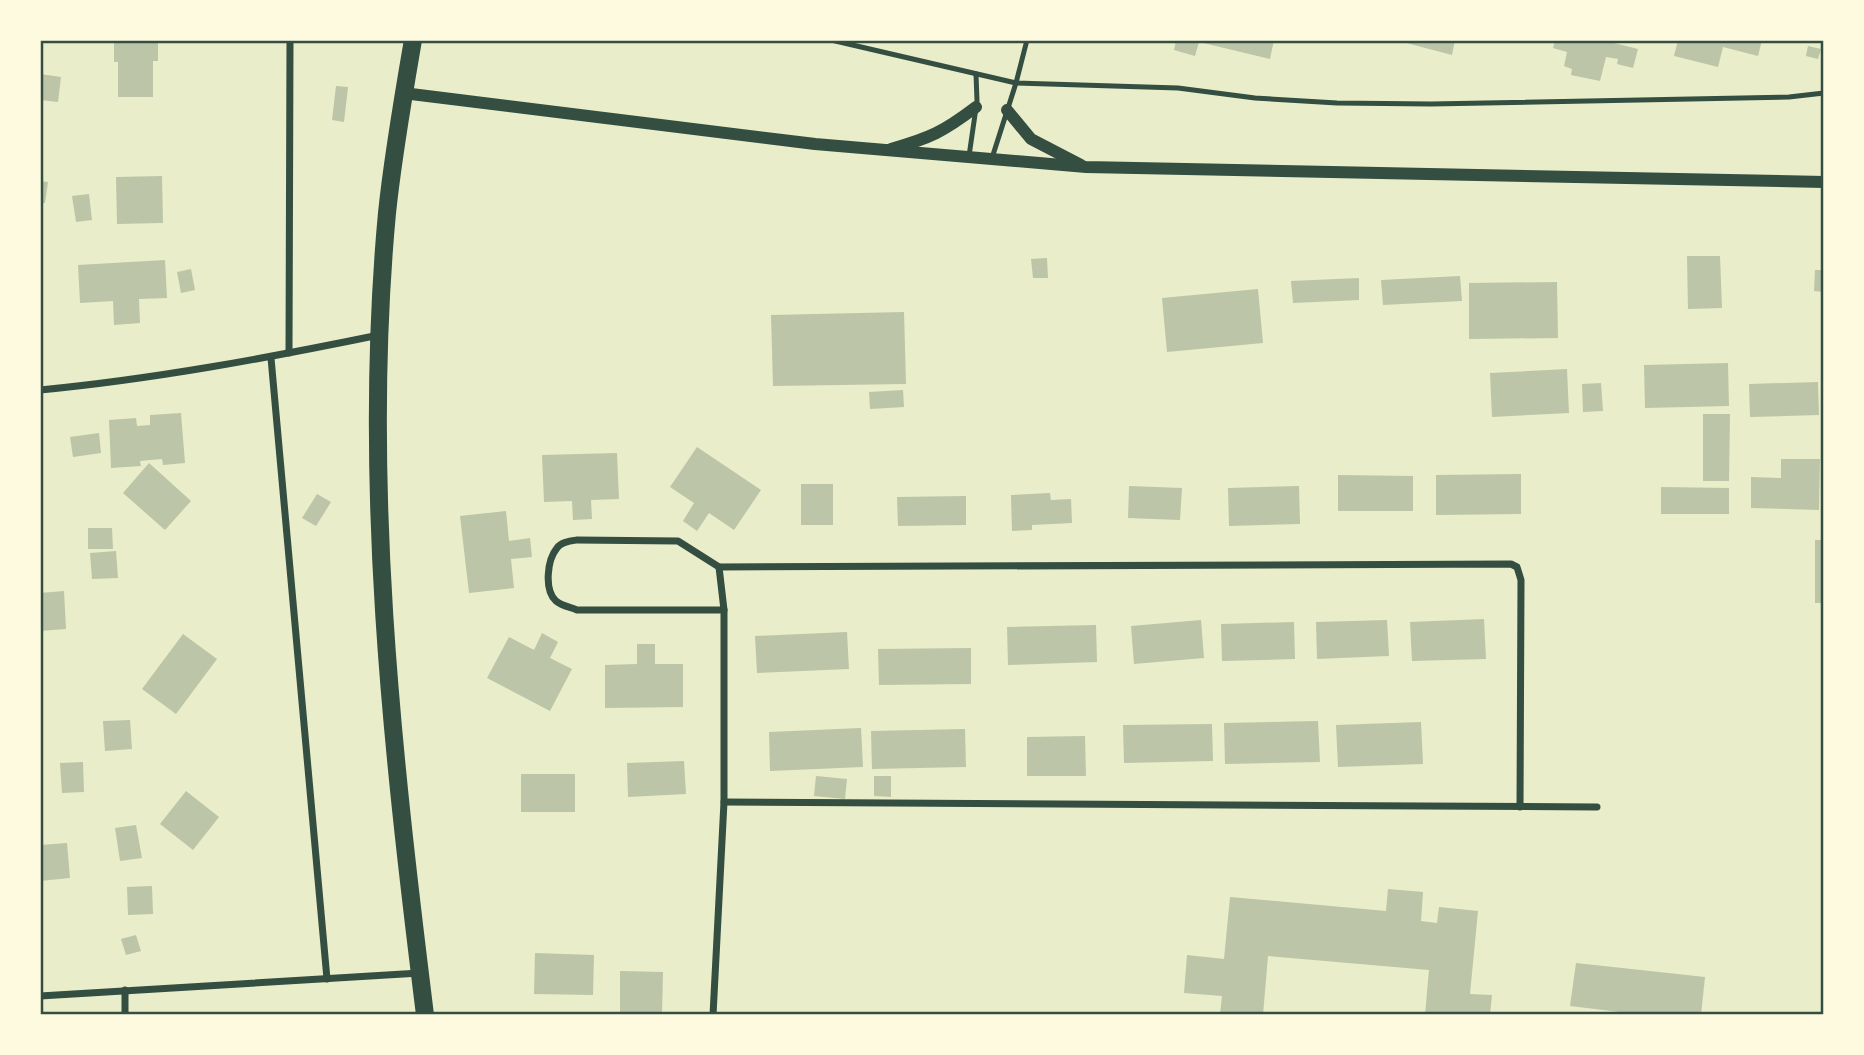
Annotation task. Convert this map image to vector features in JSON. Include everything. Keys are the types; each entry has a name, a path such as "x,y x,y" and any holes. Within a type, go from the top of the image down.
{"highway":[{"path":"413,40 387,214 380,335 379,506 385,637 399,799 425,1015"}],"street":[{"path":"289,354 290,40"},
{"path":"403,93 734,135 990,161 1086,167 1824,182"},
{"path":"884,151 944,131 976,107"},
{"path":"1007,110 1031,139 1086,167"},
{"path":"40,390 271,358 380,335"},
{"path":"271,358 327,979"},
{"path":"724,610 577,610 553,599 548,583 550,561 558,546 577,540 678,541 719,567 1511,564 1517,567 1521,580 1520,807"},
{"path":"713,1015 724,802 724,610 719,567"},
{"path":"724,802 1597,807"},
{"path":"40,996 420,973"},
{"path":"125,990 125,1015"}],"lane":[{"path":"831,40 1016,83 1178,88 1255,98 1337,103 1431,104 1789,97 1824,93"},
{"path":"990,161 1027,40"},
{"path":"969,159 976,107 976,74"},
{"path":"1127,1015 1141,1015"}],"building":[{"path":"114,40 158,40 158,61 153,61 153,97 118,97 118,62 114,62"},
{"path":"1176,40 1274,40 1270,59 1199,42 1195,56 1174,50"},
{"path":"1395,40 1455,40 1452,55"},
{"path":"1555,40 1602,40 1638,49 1633,68 1617,64 1618,59 1606,57 1600,81 1571,75 1572,69 1564,66 1567,52 1553,48"},
{"path":"1678,40 1762,40 1758,56 1723,47 1718,67 1674,56"},
{"path":"1808,46 1821,49 1818,59 1806,56"},
{"path":"40,74 61,77 58,102 40,100"},
{"path":"336,86 348,87 344,122 332,120"},
{"path":"162,176 163,223 117,224 116,177"},
{"path":"40,181 48,182 45,203 40,203"},
{"path":"89,194 92,220 76,222 72,196"},
{"path":"1687,256 1720,256 1722,308 1688,309"},
{"path":"1047,258 1048,278 1033,278 1031,259"},
{"path":"165,260 167,298 139,299 140,323 114,325 113,301 80,303 78,265"},
{"path":"191,269 195,290 181,293 177,272"},
{"path":"1815,270 1824,270 1824,292 1814,291"},
{"path":"1460,276 1462,301 1383,305 1381,280"},
{"path":"1359,278 1359,300 1293,303 1291,281"},
{"path":"1557,282 1558,338 1469,339 1469,283"},
{"path":"1258,289 1263,343 1167,352 1162,298"},
{"path":"904,312 906,384 773,386 771,315"},
{"path":"1728,363 1729,406 1645,408 1644,365"},
{"path":"1567,369 1569,413 1492,417 1490,373"},
{"path":"1818,382 1819,415 1750,417 1749,384"},
{"path":"1601,383 1603,411 1583,412 1582,384"},
{"path":"903,390 904,407 870,409 869,392"},
{"path":"181,413 185,463 163,465 162,459 140,461 141,466 111,468 109,420 136,418 137,426 150,425 150,415"},
{"path":"1703,414 1730,414 1729,481 1703,481"},
{"path":"99,433 101,453 73,457 70,437"},
{"path":"697,447 761,490 734,530 709,513 697,531 683,521 694,503 670,487"},
{"path":"617,453 619,499 591,500 592,519 573,520 572,501 544,502 542,455"},
{"path":"1781,459 1820,459 1819,510 1751,508 1751,477 1781,478"},
{"path":"149,463 191,501 165,530 123,493"},
{"path":"1521,474 1521,514 1436,515 1436,475"},
{"path":"1338,475 1413,476 1413,511 1338,511"},
{"path":"801,484 833,484 833,525 801,525"},
{"path":"1129,486 1182,488 1180,520 1128,518"},
{"path":"1299,486 1300,524 1229,526 1228,488"},
{"path":"1661,487 1729,488 1729,514 1661,514"},
{"path":"1050,493 1051,500 1071,499 1072,523 1032,525 1032,530 1012,531 1011,495"},
{"path":"317,494 331,502 316,526 302,518"},
{"path":"966,496 966,525 898,526 897,497"},
{"path":"506,511 509,541 530,538 532,557 511,559 514,588 469,593 460,516"},
{"path":"88,528 112,528 113,549 88,549"},
{"path":"1815,540 1824,540 1824,603 1815,603"},
{"path":"116,551 118,578 92,579 90,553"},
{"path":"64,591 66,629 40,631 40,593"},
{"path":"1484,619 1486,659 1412,661 1410,622"},
{"path":"1201,620 1204,658 1134,664 1131,626"},
{"path":"1387,620 1389,656 1317,659 1316,622"},
{"path":"1294,622 1295,659 1222,661 1221,624"},
{"path":"1096,625 1097,662 1008,665 1007,627"},
{"path":"847,632 849,669 757,673 755,636"},
{"path":"542,633 558,642 550,658 572,669 550,711 487,678 509,637 534,650"},
{"path":"183,634 217,659 176,714 142,689"},
{"path":"637,644 655,644 655,664 683,664 683,707 605,708 605,665 637,664"},
{"path":"971,648 971,684 879,685 878,649"},
{"path":"130,720 132,749 105,751 103,721"},
{"path":"1318,721 1320,762 1225,764 1224,723"},
{"path":"1421,722 1423,764 1338,767 1336,725"},
{"path":"1212,724 1213,761 1124,763 1123,725"},
{"path":"861,728 863,767 770,771 769,732"},
{"path":"965,729 966,767 872,769 871,731"},
{"path":"1085,736 1086,776 1027,776 1027,737"},
{"path":"684,761 686,794 628,797 627,763"},
{"path":"83,762 84,792 62,793 60,763"},
{"path":"521,774 575,774 575,812 521,812"},
{"path":"816,776 847,779 845,799 814,796"},
{"path":"874,776 891,776 891,797 874,796"},
{"path":"186,791 219,817 193,850 160,824"},
{"path":"136,825 142,858 120,861 115,828"},
{"path":"67,843 70,878 40,881 40,845"},
{"path":"152,886 153,914 128,915 127,887"},
{"path":"1388,889 1423,892 1421,921 1437,923 1439,907 1478,911 1470,994 1492,995 1490,1015 1425,1015 1429,970 1268,956 1263,1015 1220,1015 1222,996 1184,993 1187,955 1224,959 1230,897 1386,911"},
{"path":"136,935 141,951 126,955 121,939"},
{"path":"535,953 594,955 593,995 534,994"},
{"path":"1576,963 1705,977 1701,1015 1645,1015 1570,1006"},
{"path":"620,971 663,972 662,1013 620,1012"}]}
